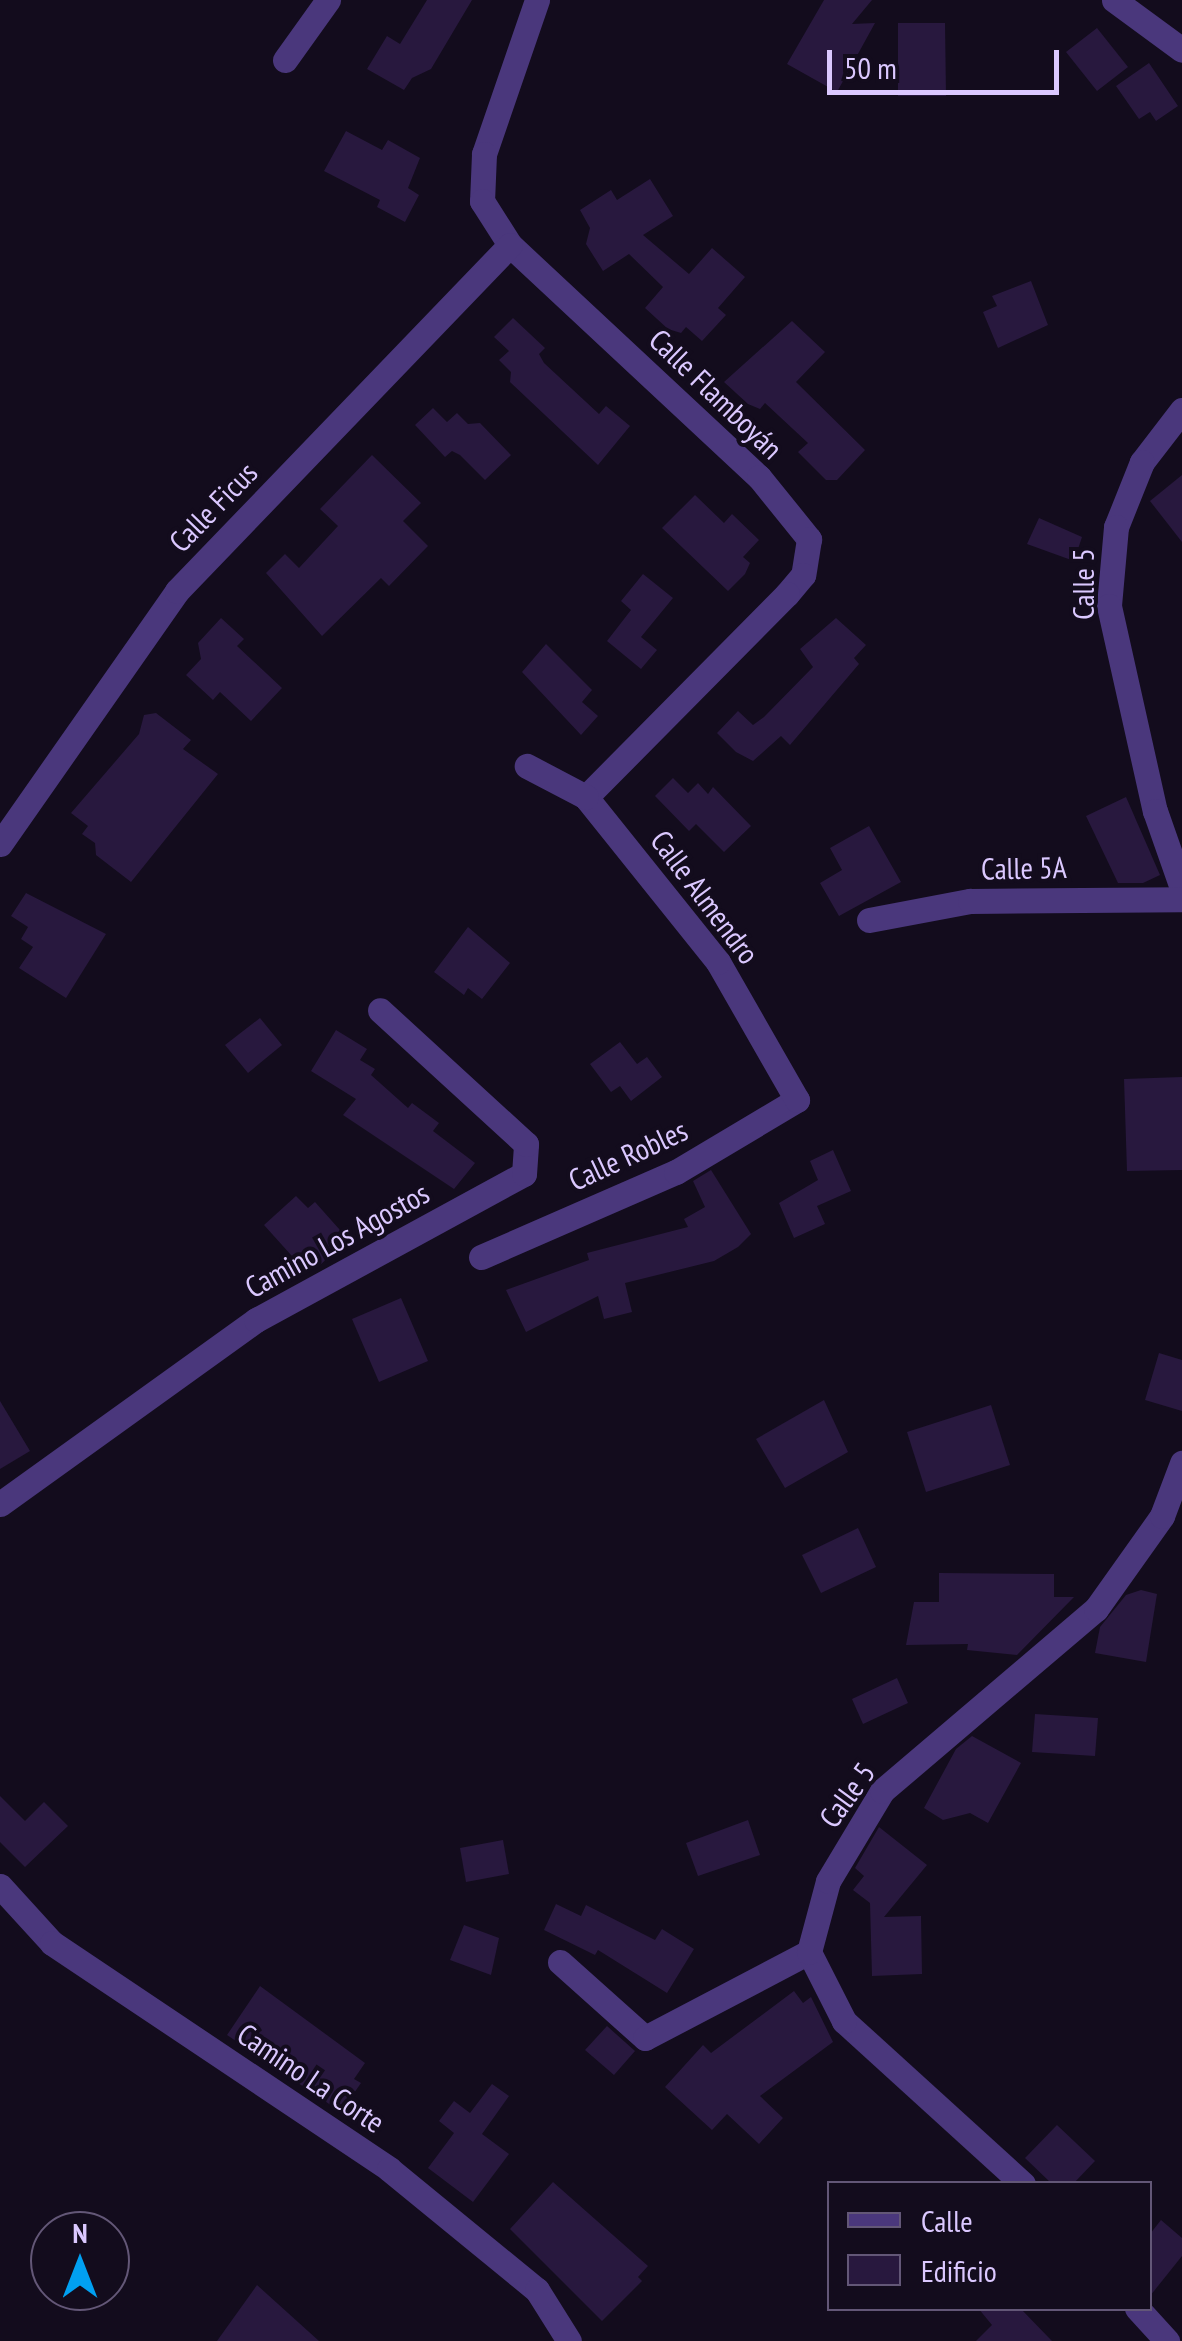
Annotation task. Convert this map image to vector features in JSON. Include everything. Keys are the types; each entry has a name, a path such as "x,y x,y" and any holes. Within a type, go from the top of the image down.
{"street":[{"path":"285,60 328,0"},
{"name":"Calle Flamboyán","path":"537,0 484,154 482,201 510,245 759,477 808,539 803,575 788,594 586,797"},
{"path":"1114,0 1182,50"},
{"name":"Calle Ficus","path":"0,844 178,591 510,245"},
{"name":"Calle 5","path":"1182,410 1142,462 1116,526 1109,606 1156,811 1182,888"},
{"name":"Calle Almendro","path":"527,766 586,797 718,962 797,1100"},
{"name":"Calle 5A","path":"869,920 970,901 1182,898"},
{"name":"Camino Los Agostos","path":"0,1504 256,1320 524,1174 526,1144 380,1010"},
{"name":"Calle Robles","path":"481,1257 676,1172 797,1100"},
{"name":"Calle 5","path":"808,1952 828,1881 882,1791 1096,1608 1162,1516 1182,1463"},
{"name":"Camino La Corte","path":"0,1886 52,1942 397,2176 536,2290 568,2341"},
{"path":"560,1962 645,2038 808,1952 844,2020 1020,2181"},
{"path":"1141,2311 1167,2341"}],"building":[{"path":"427,0 472,0 431,69 412,78 404,90 367,69 387,36 400,44"},
{"path":"824,0 872,0 852,24 875,23 837,92 787,64"},
{"path":"898,23 945,23 946,96 898,96"},
{"path":"1097,28 1128,67 1097,91 1066,52"},
{"path":"1149,63 1178,106 1156,121 1150,112 1139,119 1116,86"},
{"path":"346,131 382,150 388,140 420,158 408,188 419,195 405,222 377,207 380,200 324,171"},
{"path":"650,179 673,216 643,235 689,274 712,248 745,277 718,308 726,315 702,341 686,327 681,333 668,329 645,308 663,287 629,254 603,271 586,244 590,228 580,210 611,190 617,200"},
{"path":"1031,281 1048,325 998,348 983,312 997,306 992,296"},
{"path":"513,318 545,348 539,354 544,363 599,414 606,406 630,426 598,465 510,382 511,372 499,360 509,351 494,337"},
{"path":"792,321 825,352 796,382 865,450 837,480 826,480 798,452 808,443 765,403 760,409 748,404 724,382"},
{"path":"433,408 447,422 457,413 468,424 480,423 511,455 485,480 460,455 452,451 445,457 415,425"},
{"path":"372,455 421,503 403,521 428,546 389,586 381,578 322,636 266,573 285,554 299,568 338,526 320,509"},
{"path":"1182,475 1182,542 1150,501"},
{"path":"695,495 724,523 732,514 759,540 743,557 750,563 745,574 728,591 662,528"},
{"path":"1039,518 1082,537 1074,561 1027,544"},
{"path":"643,574 673,598 641,637 657,650 641,669 607,641 631,610 621,601"},
{"path":"221,618 244,639 237,646 282,688 251,721 220,692 213,700 186,675 201,659 198,643"},
{"path":"836,618 866,645 854,658 859,664 790,745 781,736 753,761 736,752 717,733 738,711 753,725 764,717 813,667 800,649"},
{"path":"546,644 592,690 582,702 598,716 581,735 522,672"},
{"path":"156,713 191,740 183,749 218,774 131,882 96,855 95,843 82,834 88,826 71,813 139,734 144,715"},
{"path":"673,778 688,793 698,783 708,794 713,787 751,826 724,852 696,824 689,831 655,796"},
{"path":"1126,797 1160,875 1143,883 1118,883 1086,816"},
{"path":"869,826 901,882 839,916 820,883 842,870 830,848"},
{"path":"26,893 106,934 66,998 19,968 33,947 21,939 28,927 11,916"},
{"path":"468,927 510,963 482,999 468,988 464,995 434,972"},
{"path":"260,1018 282,1045 248,1073 225,1045"},
{"path":"336,1030 367,1049 360,1060 375,1069 371,1075 408,1108 412,1103 439,1123 433,1131 475,1163 454,1189 343,1115 356,1099 311,1071"},
{"path":"620,1042 637,1064 647,1057 662,1077 631,1101 620,1086 611,1092 590,1064"},
{"path":"1182,1077 1182,1170 1127,1171 1124,1079"},
{"path":"833,1150 851,1191 817,1206 825,1224 794,1238 779,1203 818,1180 810,1161"},
{"path":"711,1170 751,1234 738,1247 714,1261 625,1283 632,1312 604,1319 598,1296 526,1332 506,1290 589,1260 587,1253 688,1227 684,1219 705,1207 693,1181"},
{"path":"296,1196 308,1208 315,1202 348,1239 319,1266 310,1256 300,1265 264,1225"},
{"path":"401,1298 428,1361 379,1382 352,1319"},
{"path":"1159,1353 1182,1360 1182,1411 1145,1400"},
{"path":"824,1400 848,1452 785,1488 756,1439"},
{"path":"0,1401 30,1451 0,1469"},
{"path":"991,1405 1010,1465 926,1492 907,1432"},
{"path":"858,1528 876,1567 821,1593 802,1555"},
{"path":"939,1573 1054,1574 1054,1597 1074,1597 1017,1655 967,1650 968,1644 906,1645 914,1602 939,1602"},
{"path":"1141,1590 1157,1594 1146,1662 1095,1653 1100,1627 1126,1595"},
{"path":"897,1678 908,1703 863,1724 852,1699"},
{"path":"1035,1714 1098,1718 1095,1756 1032,1752"},
{"path":"972,1736 1021,1763 988,1823 970,1813 943,1820 924,1808 956,1749"},
{"path":"0,1796 25,1821 44,1802 68,1826 25,1867 0,1842"},
{"path":"748,1820 760,1855 698,1876 686,1843"},
{"path":"879,1827 927,1865 884,1917 921,1916 922,1974 872,1976 870,1903 853,1890 864,1876 855,1868"},
{"path":"503,1840 509,1874 466,1882 460,1848"},
{"path":"556,1904 581,1916 586,1905 655,1940 662,1929 694,1949 667,1993 598,1950 595,1955 544,1930"},
{"path":"464,1925 499,1938 491,1975 450,1960"},
{"path":"260,1986 365,2063 354,2079 361,2083 341,2112 227,2035"},
{"path":"794,1991 803,2003 811,1997 833,2042 760,2096 783,2118 759,2144 727,2114 712,2130 665,2087 703,2045 711,2053"},
{"path":"607,2026 635,2051 614,2075 585,2050"},
{"path":"492,2084 509,2096 482,2134 509,2154 473,2202 428,2168 454,2133 439,2121 454,2101 470,2113"},
{"path":"1057,2125 1095,2161 1076,2181 1049,2181 1025,2158"},
{"path":"553,2182 648,2266 638,2277 642,2281 602,2321 510,2229"},
{"path":"1161,2220 1182,2238 1182,2256 1152,2294 1152,2231"},
{"path":"257,2285 319,2341 217,2341"},
{"path":"980,2311 1023,2311 1052,2341 976,2341 992,2325"}]}
